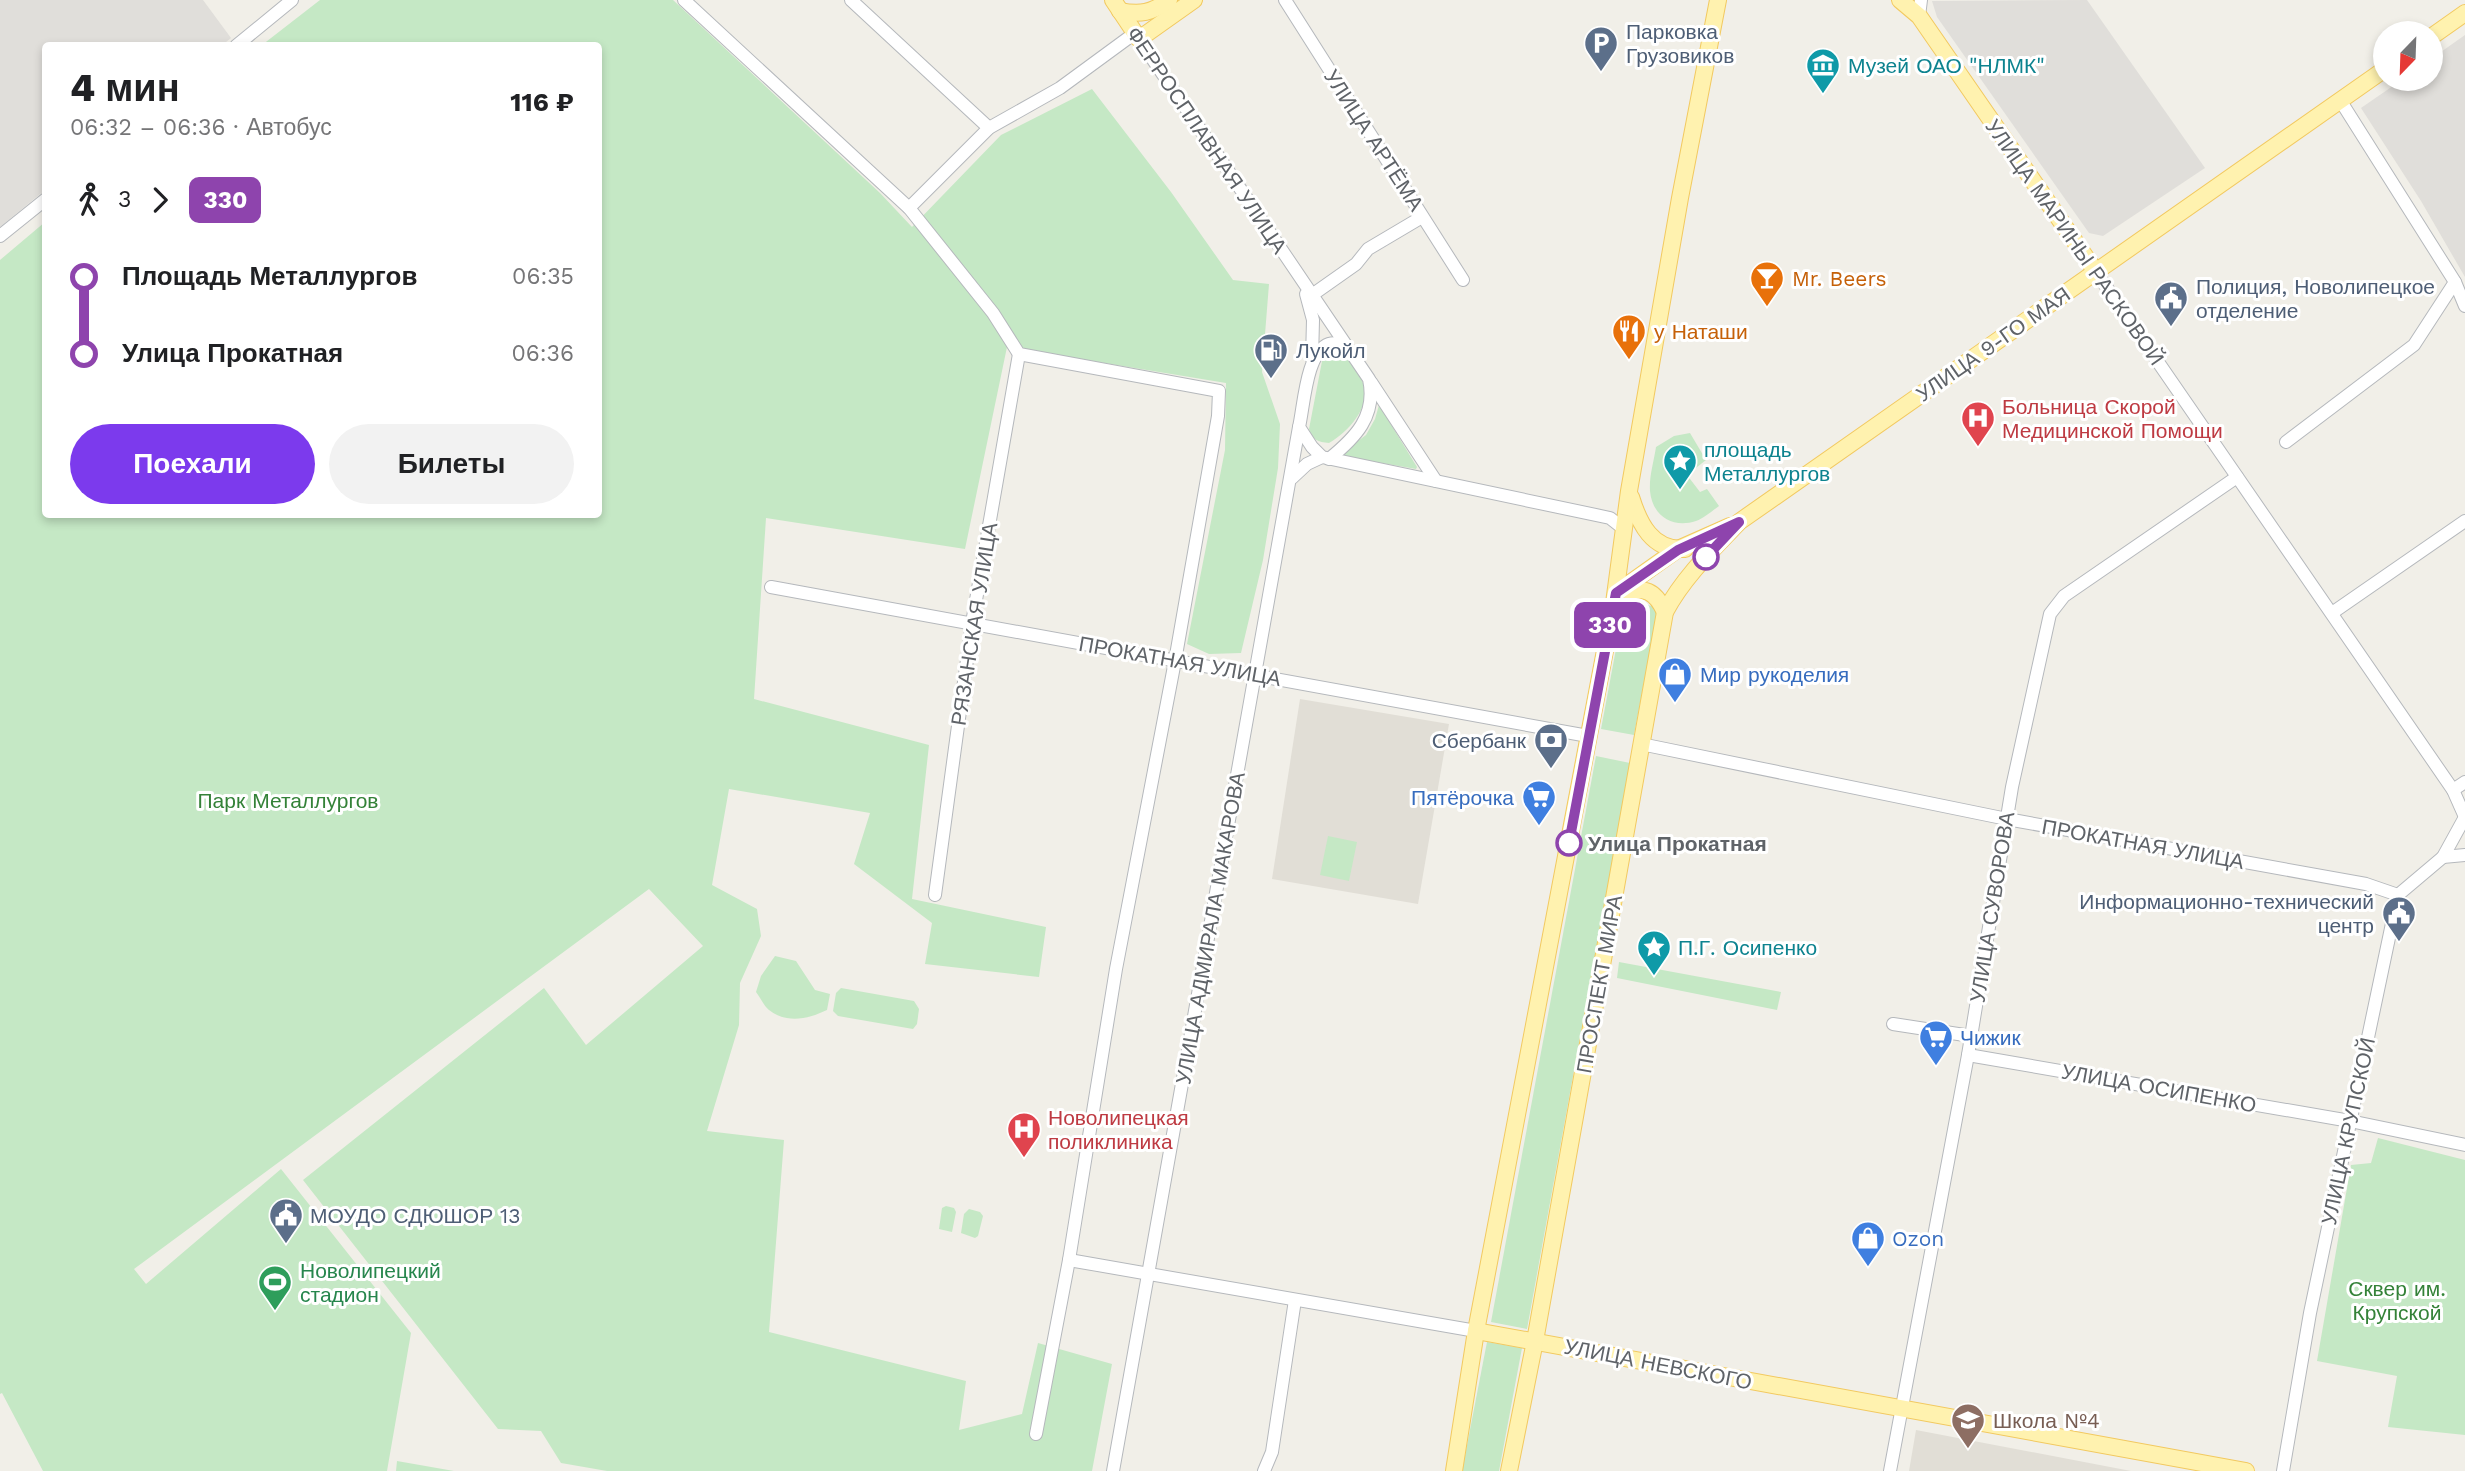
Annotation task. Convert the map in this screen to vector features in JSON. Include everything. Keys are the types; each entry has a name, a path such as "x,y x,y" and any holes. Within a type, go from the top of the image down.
{"main road":[{"path":"1116,5 1141,14 1150,12 1169,0"},
{"path":"1137,36 1194,0"},
{"path":"1454,1471 1476,1331 1616,593 1629,491 1718,0"},
{"path":"1900,0 1920,8"},
{"name":"ФЕРРОСПЛАВНАЯ УЛИЦА","path":"1116,5 1137,36"},
{"name":"УЛИЦА МАРИНЫ РАСКОВОЙ","path":"1920,8 2096,272"},
{"path":"2443,29 2465,13"},
{"name":"УЛИЦА 9-ГО МАЯ","path":"1739,522 2373,77"},
{"path":"1629,491 1638,521 1658,543"},
{"path":"1616,593 1678,550 1739,522"},
{"name":"ПРОСПЕКТ МИРА","path":"1509,1471 1535,1341 1665,612 1674,596 1739,522"},
{"path":"1624,529 1678,550 1714,548"},
{"path":"1616,593 1645,590 1658,598 1665,612"},
{"name":"УЛИЦА НЕВСКОГО","path":"1476,1331 2246,1471"}],"street":[{"path":"241,42 292,0"},
{"path":"684,0 909,208 993,313 1019,354 1219,391 1218,416 1175,660 1114,982 1069,1260 1035,1434"},
{"path":"851,0 989,128"},
{"name":"УЛИЦА АРТЁМА","path":"1285,0 1464,280"},
{"path":"909,208 989,128 1060,88 1137,36"},
{"name":"ФЕРРОСПЛАВНАЯ УЛИЦА","path":"1137,36 1369,379"},
{"path":"2340,100 2455,282 2465,306"},
{"path":"0,236 42,202"},
{"path":"1312,295 1356,264 1368,249 1422,217"},
{"name":"УЛИЦА МАРИНЫ РАСКОВОЙ","path":"2096,272 2454,790 2465,817"},
{"path":"1302,281 1313,320 1312,361"},
{"path":"2286,442 2414,345 2455,282"},
{"path":"1312,361 1319,351 1329,344 1346,345"},
{"name":"РЯЗАНСКАЯ УЛИЦА","path":"934,895 972,624 1019,354"},
{"name":"УЛИЦА АДМИРАЛА МАКАРОВА","path":"1113,1471 1312,361"},
{"path":"1292,478 1307,464 1325,458 1349,442 1364,424 1370,402 1369,379"},
{"path":"1369,379 1436,481"},
{"path":"1300,427 1312,447 1325,458 1610,518 1624,529"},
{"name":"УЛИЦА СУВОРОВА","path":"1890,1471 1968,1055 2007,819 2050,614 2064,596 2237,477"},
{"path":"2332,613 2465,521"},
{"name":"ПРОКАТНАЯ УЛИЦА","path":"771,587 1588,736"},
{"name":"ПРОКАТНАЯ УЛИЦА","path":"1641,744 2007,819 2366,884 2398,895"},
{"path":"2454,790 2465,782"},
{"path":"2398,895 2444,857 2465,817"},
{"path":"2444,857 2465,855"},
{"name":"УЛИЦА КРУПСКОЙ","path":"2283,1471 2310,1313 2398,895"},
{"path":"1893,1024 1971,1036"},
{"name":"УЛИЦА ОСИПЕНКО","path":"1968,1055 2350,1121 2465,1145"},
{"name":"УЛИЦА НЕВСКОГО","path":"1069,1260 1476,1331"},
{"path":"1264,1471 1272,1452 1295,1300"}],"shaded area":[{"path":"0,0 203,0 231,38 226,42 42,42 42,192 0,227"},
{"path":"2087,0 2205,168 2103,236 2089,233 1937,17 1932,1"},
{"path":"2465,35 2465,277 2421,201 2361,108 2386,91 2443,91 2443,51"},
{"path":"1300,699 1449,724 1418,904 1272,879"},
{"name":"Школа №4","path":"1916,1430 2131,1471 1909,1471"}],"green space":[{"name":"Парк Металлургов","path":"320,0 673,0 880,193 912,227 1001,135 1092,89 1171,192 1233,280 1269,284 1262,372 1280,424 1278,468 1263,560 1241,653 1209,654 1187,644 1225,450 1226,383 1007,347 965,549 766,518 754,699 929,745 912,899 1046,927 1039,977 925,964 932,923 854,864 870,813 729,789 712,885 757,909 761,936 740,983 739,1025 707,1131 784,1140 769,1332 966,1381 959,1430 1022,1414 1038,1343 1112,1364 1092,1471 607,1471 561,1463 541,1431 498,1429 303,1180 544,988 586,1045 703,946 649,889 134,1269 146,1284 281,1169 411,1333 387,1471 43,1471 2,1393 0,1394 0,260 42,225 42,518 602,518 602,42 266,42"},
{"path":"1335,351 1345,354 1361,379 1365,392 1361,410 1356,418 1343,433 1329,443 1316,440 1309,429 1323,356"},
{"path":"1379,405 1416,469 1342,456 1342,453 1366,435"},
{"path":"1690,433 1706,460 1687,475 1700,492 1707,489 1719,506 1696,521 1679,523 1659,513 1652,500 1650,480 1656,447 1674,436"},
{"path":"1625,601 1658,607 1634,735 1601,729"},
{"path":"1596,756 1630,763 1527,1329 1491,1322"},
{"path":"1328,836 1357,842 1349,881 1320,875"},
{"path":"775,956 796,961 815,990 830,994 827,1010 805,1018 790,1019 767,1008 756,992 761,976"},
{"path":"1619,962 1781,992 1777,1010 1617,978"},
{"path":"841,988 914,1001 919,1009 917,1024 913,1029 838,1016 833,1011 836,993"},
{"name":"Сквер им. Крупской","path":"2378,1138 2465,1160 2465,1435 2388,1427 2397,1376 2317,1361 2351,1165 2371,1163"},
{"path":"942,1208 954,1208 956,1212 952,1232 939,1229"},
{"path":"969,1209 980,1212 983,1216 978,1236 975,1238 961,1233 964,1214"},
{"path":"1487,1342 1522,1348 1499,1471 1462,1471"},
{"path":"397,1461 454,1471 396,1471"}],"bus line":[{"name":"330","path":"1569,843 1616,593 1678,550 1739,522 1706,557"}],"place":[{"name":"Парковка Грузовиков","path":"1601,73"},
{"name":"Музей ОАО \"НЛМК\"","path":"1823,95"},
{"name":"Mr. Beers","path":"1767,308"},
{"name":"Полиция, Новолипецкое отделение","path":"2171,328"},
{"name":"у Наташи","path":"1629,361"},
{"name":"Лукойл","path":"1271,380"},
{"name":"Больница Скорой Медицинской Помощи","path":"1978,448"},
{"name":"площадь Металлургов","path":"1680,491"},
{"name":"Мир рукоделия","path":"1675,704"},
{"name":"Сбербанк","path":"1551,770"},
{"name":"Пятёрочка","path":"1539,827"},
{"name":"Улица Прокатная","path":"1569,843"},
{"name":"Информационно-технический центр","path":"2399,943"},
{"name":"П.Г. Осипенко","path":"1654,977"},
{"name":"Чижик","path":"1936,1067"},
{"name":"Новолипецкая поликлиника","path":"1024,1159"},
{"name":"МОУДО СДЮШОР 13","path":"286,1245"},
{"name":"Ozon","path":"1868,1268"},
{"name":"Новолипецкий стадион","path":"275,1312"},
{"name":"Школа №4","path":"1968,1450"}]}
